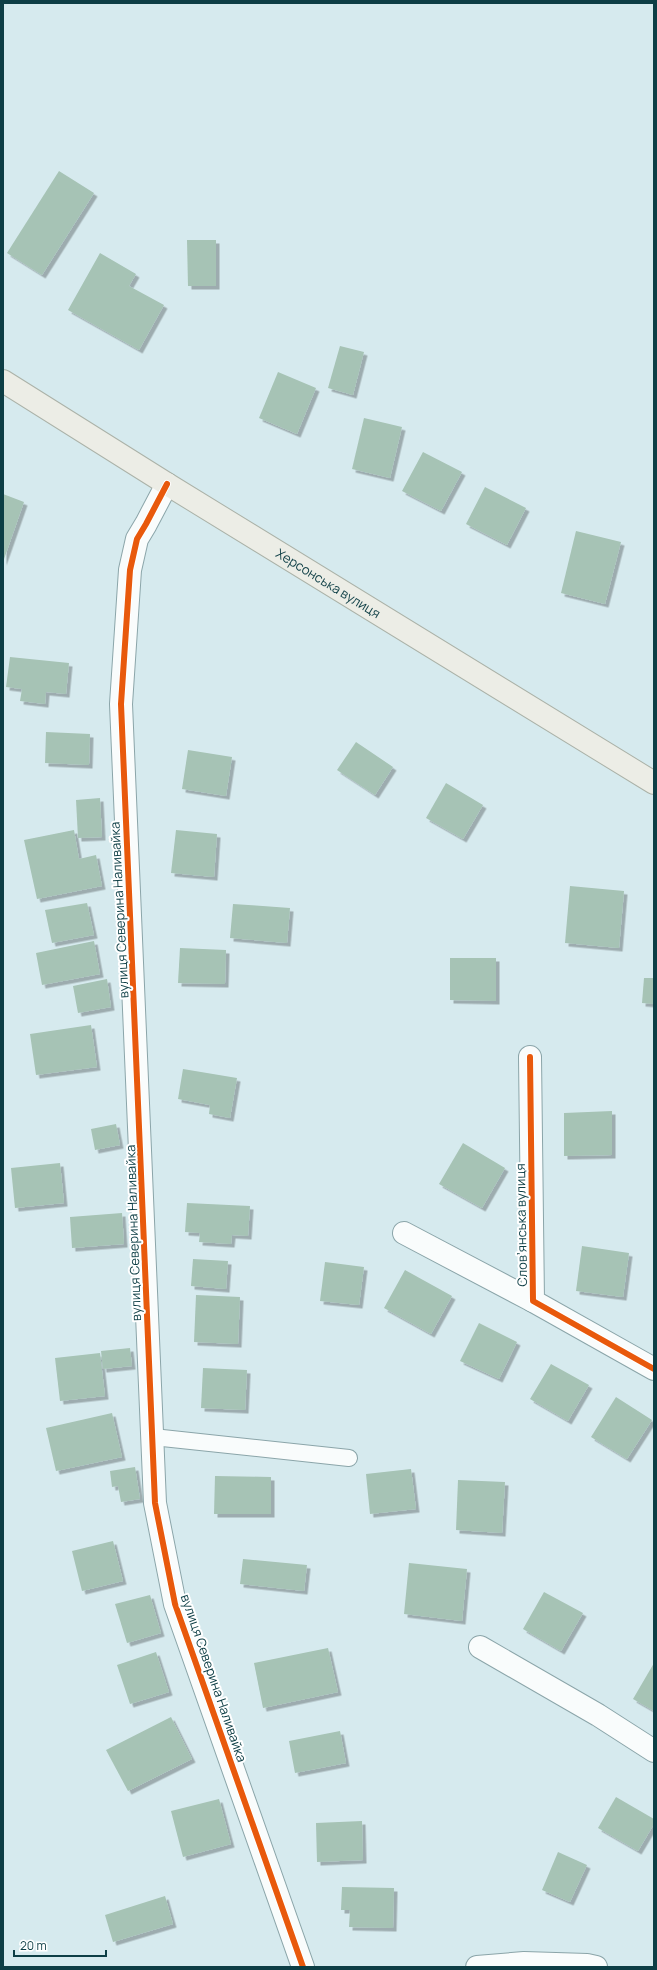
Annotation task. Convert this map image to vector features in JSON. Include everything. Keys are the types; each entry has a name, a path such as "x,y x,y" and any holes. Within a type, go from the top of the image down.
{"main road":[{"name":"Херсонська вулиця","path":"3,381 167,484 654,783"}],"street":[{"name":"вулиця Северина Наливайка","path":"167,484 137,539 130,570 121,704 155,1503 175,1604 303,1967"},
{"name":"Словʼянська вулиця","path":"530,1057 533,1302"},
{"name":"Словʼянська вулиця","path":"404,1233 654,1369"},
{"path":"480,1647 598,1715 654,1751"},
{"path":"477,1967 524,1963 587,1964 596,1967"}],"lane":[{"path":"153,1437 349,1458"}],"building":[{"path":"59,171 94,193 42,275 7,253"},
{"path":"187,240 216,240 216,286 188,286"},
{"path":"100,253 136,274 129,286 164,305 139,350 68,310"},
{"path":"340,346 364,352 353,395 328,388"},
{"path":"278,372 316,388 297,434 259,418"},
{"path":"364,418 402,427 390,478 352,469"},
{"path":"423,452 462,472 441,511 402,491"},
{"path":"485,487 526,508 507,545 466,524"},
{"path":"3,494 24,502 3,562"},
{"path":"576,531 621,542 605,604 561,593"},
{"path":"10,657 69,663 66,694 46,692 45,704 20,701 22,689 6,687"},
{"path":"46,732 90,734 89,765 45,763"},
{"path":"356,742 393,767 375,795 337,770"},
{"path":"188,750 232,757 226,796 182,789"},
{"path":"446,783 483,805 463,839 426,818"},
{"path":"100,798 102,837 78,838 76,800"},
{"path":"74,830 79,859 96,855 102,886 37,899 24,840"},
{"path":"176,830 217,834 214,877 171,873"},
{"path":"570,886 624,891 619,948 565,943"},
{"path":"87,903 94,935 52,943 45,910"},
{"path":"233,904 290,908 287,943 230,938"},
{"path":"94,941 100,974 42,985 36,953"},
{"path":"180,948 226,950 225,984 178,983"},
{"path":"450,958 496,958 496,1001 450,1000"},
{"path":"644,978 654,978 654,1004 642,1003"},
{"path":"107,979 111,1007 78,1013 73,986"},
{"path":"91,1025 97,1067 36,1075 30,1034"},
{"path":"183,1069 237,1078 230,1118 209,1114 210,1105 178,1099"},
{"path":"612,1111 612,1155 564,1156 564,1113"},
{"path":"116,1124 120,1145 95,1150 91,1129"},
{"path":"463,1143 505,1168 482,1208 439,1184"},
{"path":"60,1163 64,1203 15,1208 11,1168"},
{"path":"187,1203 250,1206 248,1236 232,1235 231,1244 199,1242 200,1233 185,1232"},
{"path":"122,1213 124,1244 72,1248 70,1217"},
{"path":"582,1246 629,1253 623,1297 576,1291"},
{"path":"193,1259 228,1261 226,1289 191,1286"},
{"path":"325,1262 364,1267 359,1305 320,1301"},
{"path":"405,1270 452,1296 431,1334 384,1308"},
{"path":"196,1295 240,1297 238,1344 194,1342"},
{"path":"479,1323 517,1342 499,1379 460,1361"},
{"path":"130,1348 132,1366 103,1369 101,1351"},
{"path":"100,1353 105,1396 60,1401 55,1358"},
{"path":"551,1364 589,1385 568,1421 530,1399"},
{"path":"203,1368 247,1370 245,1410 201,1408"},
{"path":"616,1397 652,1420 627,1459 591,1437"},
{"path":"112,1413 122,1457 56,1471 46,1428"},
{"path":"135,1467 140,1499 121,1502 118,1486 112,1487 110,1471"},
{"path":"411,1469 416,1509 370,1514 366,1474"},
{"path":"215,1476 271,1477 271,1514 214,1514"},
{"path":"458,1480 505,1482 502,1533 456,1530"},
{"path":"113,1541 123,1581 82,1591 72,1551"},
{"path":"243,1559 307,1565 304,1591 240,1584"},
{"path":"409,1563 467,1569 462,1621 404,1614"},
{"path":"544,1592 583,1613 561,1651 523,1629"},
{"path":"150,1595 161,1633 127,1643 115,1604"},
{"path":"328,1648 338,1692 263,1708 254,1663"},
{"path":"156,1652 169,1692 130,1704 117,1665"},
{"path":"654,1663 654,1711 633,1699"},
{"path":"171,1717 192,1759 128,1791 106,1750"},
{"path":"340,1731 346,1763 295,1773 289,1741"},
{"path":"616,1797 654,1819 654,1824 638,1851 598,1828"},
{"path":"219,1799 231,1844 183,1857 171,1811"},
{"path":"362,1821 363,1860 317,1862 316,1823"},
{"path":"558,1852 587,1865 570,1902 542,1890"},
{"path":"342,1887 394,1888 393,1928 349,1927 350,1910 341,1910"},
{"path":"165,1896 173,1924 113,1942 105,1915"}],"cycle path":[{"path":"167,484 137,539 130,570 121,704 155,1503 175,1604 303,1967"},
{"path":"530,1057 533,1301 654,1369"}]}
